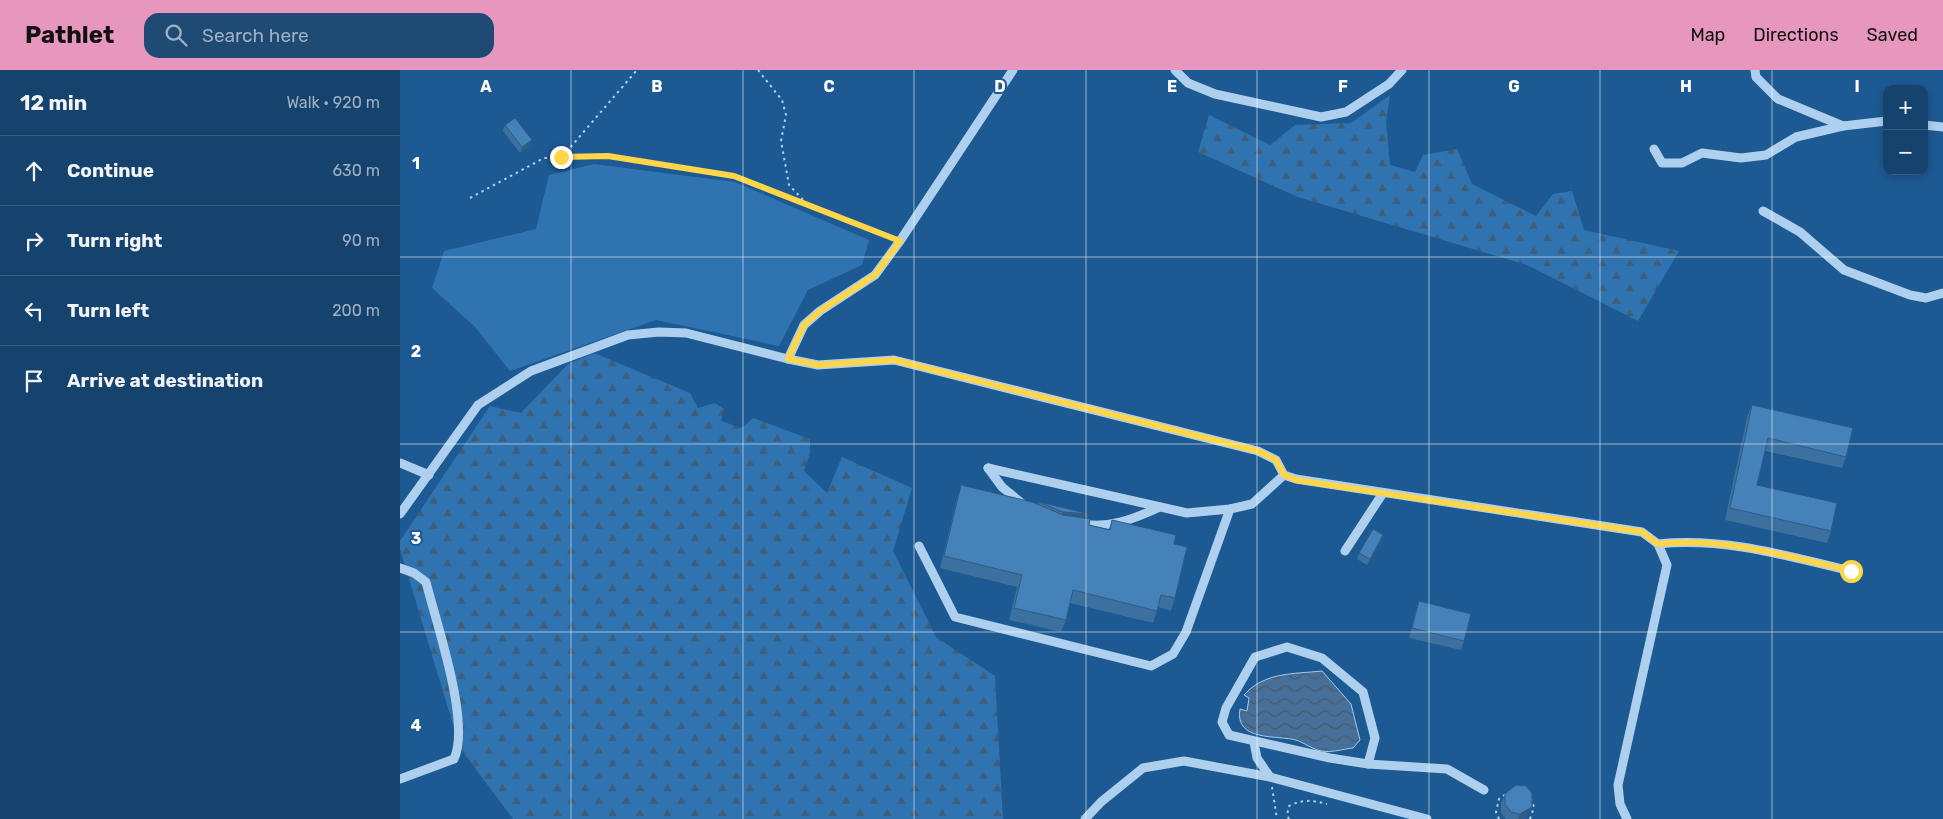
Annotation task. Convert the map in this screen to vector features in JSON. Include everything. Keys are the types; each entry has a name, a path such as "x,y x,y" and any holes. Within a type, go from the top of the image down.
{"street":[{"path":"788,359 804,325 820,311 875,275 900,241 1013,70"},
{"path":"1175,70 1188,83 1215,94 1321,117 1346,112 1389,84 1402,70"},
{"path":"1755,70 1756,77 1778,99 1843,126"},
{"path":"1654,149 1662,163 1682,163 1702,153 1741,158 1766,155 1796,137 1843,126 1883,121"},
{"path":"1928,125 1943,127"},
{"path":"1763,211 1800,232 1844,270 1910,295 1926,298 1943,293"},
{"path":"400,514 430,475 478,405 486,399 531,371 628,336 659,332 686,333 818,365 894,360 1258,451 1276,460 1284,475 1296,480 1642,532 1658,544 1667,565 1618,785 1620,804 1627,819"},
{"path":"400,462 430,475"},
{"path":"1033,511 1002,487 988,468 1187,513 1230,509 1252,504 1284,475"},
{"path":"1345,552 1383,493"},
{"path":"1066,520 1102,525 1131,521 1160,507"},
{"path":"919,546 955,617 1151,666 1173,654 1186,632 1230,509"},
{"path":"1658,544 1680,542 1745,546 1851,571"},
{"path":"400,568 414,573 426,582 454,685 459,748 454,759 400,779"},
{"path":"1368,764 1375,738 1363,692 1322,658 1287,646 1255,657 1224,715 1222,722 1230,735 1254,742 1368,764 1447,769 1484,790"},
{"path":"1254,742 1258,758 1270,777"},
{"path":"1085,819 1101,802 1143,768 1184,761 1270,777 1428,819"}],"path":[{"path":"561,157 637,70"},
{"path":"758,70 782,100 786,115 781,141 790,185 809,206"},
{"path":"470,198 544,158 608,156 734,176 900,241"},
{"path":"1270,777 1278,819"},
{"path":"1500,819 1496,812 1498,799 1513,790"},
{"path":"1529,796 1534,807 1530,819"},
{"path":"1289,819 1287,815 1290,806 1299,801 1313,800 1331,805"}],"green space":[{"path":"1390,95 1386,122 1390,165 1415,172 1423,155 1457,149 1472,184 1536,216 1553,194 1572,191 1584,230 1679,251 1638,321 1527,265 1298,197 1198,152 1209,115 1270,145 1295,125 1351,123"},
{"path":"594,164 735,182 869,240 862,265 808,290 779,346 656,320 510,371 475,327 432,288 444,251 536,229 549,175"},
{"path":"594,353 690,393 698,408 715,403 724,409 721,421 742,428 753,418 810,439 810,453 804,471 827,493 842,457 912,488 893,551 936,637 995,676 1003,819 513,819 460,748 400,549 400,541 490,406 521,413 568,364"}],"water":[{"path":"1322,671 1351,704 1360,740 1353,748 1329,752 1312,748 1296,740 1259,735 1250,732 1244,727 1240,720 1240,709 1247,711 1249,698 1244,695 1252,687 1270,678"}],"building":[{"path":"515,118 532,140 522,147 505,125"},
{"path":"1752,405 1853,428 1846,457 1768,438 1757,485 1837,503 1831,531 1730,508"},
{"path":"961,485 1032,502 1063,515 1090,519 1089,525 1110,530 1112,520 1176,535 1174,544 1187,547 1175,598 1161,595 1157,611 1073,590 1066,620 1014,608 1022,575 944,556"},
{"path":"1039,502 1090,514 1063,512"},
{"path":"1373,529 1383,535 1370,559 1359,553"},
{"path":"1419,601 1471,614 1464,641 1412,628"},
{"path":"1516,785 1526,786 1532,793 1532,807 1520,814 1511,812 1505,804 1505,794"}],"route":[{"path":"561,157 608,156 734,176 900,241 875,275 820,311 804,325 788,359 818,365 870,360 894,360 1258,451 1276,460 1284,475 1296,480 1642,532 1658,544 1680,542 1745,546 1851,571"}]}
